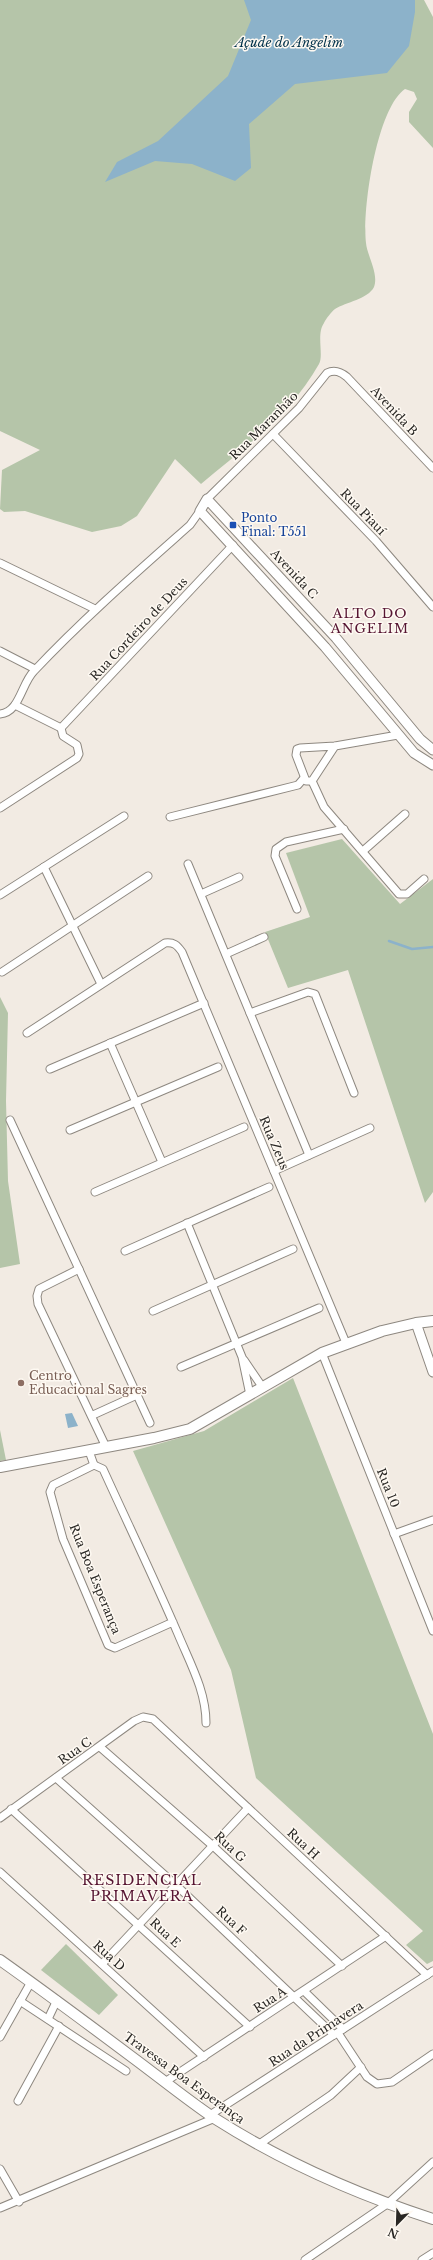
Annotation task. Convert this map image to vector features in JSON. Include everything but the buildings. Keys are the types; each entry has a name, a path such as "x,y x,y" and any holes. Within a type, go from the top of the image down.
{"main road":[{"path":"0,1467 89,1451 190,1429 322,1353 346,1343 416,1323 433,1321"},
{"name":"Travessa Boa Esperança","path":"0,1960 57,2000 213,2117 258,2144 308,2171 387,2204 433,2219"}],"street":[{"name":"Rua Maranhão","path":"207,499 299,408 327,373 336,371"},
{"name":"Avenida B","path":"336,371 347,377 433,468"},
{"name":"Rua Piauí","path":"273,434 376,541 433,607"},
{"path":"0,714 7,713 15,705 25,683 35,669 95,609 190,525 207,499"},
{"name":"Avenida C","path":"207,499 336,638 420,739 433,750"},
{"name":"Avenida C","path":"200,511 233,545 325,647 414,753 433,765"},
{"name":"Rua Cordeiro de Deus","path":"61,728 233,545"},
{"path":"0,562 95,609"},
{"path":"325,647 336,638"},
{"path":"0,651 35,669"},
{"path":"0,808 77,758 78,754 77,745 63,736 61,728 15,705"},
{"path":"312,781 309,782 304,778 296,755 297,749 303,747 335,746 398,735"},
{"path":"312,781 335,746"},
{"path":"170,817 298,785 304,778"},
{"path":"312,781 324,807 399,894 407,894 424,879"},
{"path":"363,851 405,814"},
{"path":"0,895 124,816"},
{"path":"297,909 275,856 276,849 286,842 344,829"},
{"path":"188,864 309,1155"},
{"path":"27,1034 101,984 44,867"},
{"path":"2,972 148,876"},
{"path":"201,894 239,877"},
{"path":"226,954 264,937"},
{"name":"Rua Zeus","path":"101,984 165,943 172,942 182,952 346,1343"},
{"path":"250,1013 308,992 315,994 354,1093"},
{"path":"50,1069 204,1003"},
{"path":"110,1043 162,1162"},
{"path":"70,1130 218,1067"},
{"path":"10,1120 150,1423"},
{"path":"94,1192 244,1127"},
{"path":"274,1171 370,1128"},
{"path":"125,1251 269,1187"},
{"path":"187,1223 236,1344 242,1357 263,1388"},
{"path":"153,1311 293,1249"},
{"path":"79,1269 39,1289 37,1296 41,1315 92,1415 106,1447"},
{"path":"181,1367 319,1308"},
{"path":"416,1323 433,1372"},
{"name":"Rua 10","path":"322,1353 433,1631"},
{"path":"242,1357 250,1395"},
{"path":"92,1415 137,1395"},
{"path":"89,1451 94,1465 103,1469 203,1692 206,1706 206,1723"},
{"name":"Rua Boa Esperança","path":"94,1465 53,1485 50,1492 63,1539 108,1645 115,1648 172,1622"},
{"path":"394,1534 433,1520"},
{"name":"Rua C","path":"0,1818 134,1721 144,1717 153,1719 164,1728"},
{"name":"Rua H","path":"164,1728 386,1936 430,1973"},
{"name":"Rua G","path":"100,1747 213,1846 342,1966"},
{"name":"Rua F","path":"56,1778 296,1996 338,2032"},
{"path":"102,1964 248,1808"},
{"name":"Rua E","path":"11,1809 140,1925 250,2027"},
{"name":"Rua D","path":"0,1872 204,2057"},
{"name":"Rua A","path":"165,2082 386,1936"},
{"name":"Rua da Primavera","path":"0,2208 19,2202 213,2117 338,2032 430,1973"},
{"path":"0,2037 31,1982"},
{"path":"304,1991 338,2032 373,2083 385,2084 392,2082 433,2054"},
{"path":"48,2019 57,2000"},
{"path":"20,2001 126,2071"},
{"path":"18,2101 59,2026"},
{"path":"258,2144 331,2095 361,2067"},
{"path":"305,2260 387,2204 433,2162"},
{"path":"0,2169 19,2202"},
{"path":"422,2260 433,2253"}],"green space":[{"path":"0,0 424,0 433,17 433,148 409,122 409,112 417,99 414,92 405,89 395,100 379,137 369,184 365,227 367,248 375,276 374,287 367,295 335,309 325,321 320,338 321,355 319,364 308,382 281,414 250,443 201,484 175,459 137,516 121,526 92,532 25,511 4,512 0,509 2,470 40,450 0,431"},
{"path":"342,839 400,904 433,879 433,1192 425,1203 348,970 288,988 265,932 310,917 286,853"},
{"path":"0,997 8,1013 6,1101 8,1181 20,1264 0,1268"},
{"path":"293,1378 433,1734 433,1961 427,1964 406,1945 423,1931 256,1778 231,1670 133,1451 204,1431"},
{"path":"0,1430 6,1460 0,1461"},
{"path":"66,1944 118,1995 99,2015 41,1970"}],"water":[{"name":"Açude do Angelim","path":"244,0 415,0 415,12 409,46 387,73 295,84 249,124 251,168 235,181 192,164 155,161 105,182 117,162 158,141 228,76 251,20"},
{"path":"72,1413 78,1426 68,1428 65,1414"}],"waterway":[{"path":"389,941 412,949 433,947"}],"place":[{"name":"Ponto Final: T551","path":"233,525"},
{"name":"Centro Educacional Sagres","path":"21,1383"}],"district":[{"name":"ALTO DO ANGELIM","path":"370,620"},
{"name":"RESIDENCIAL PRIMAVERA","path":"142,1888"}]}
